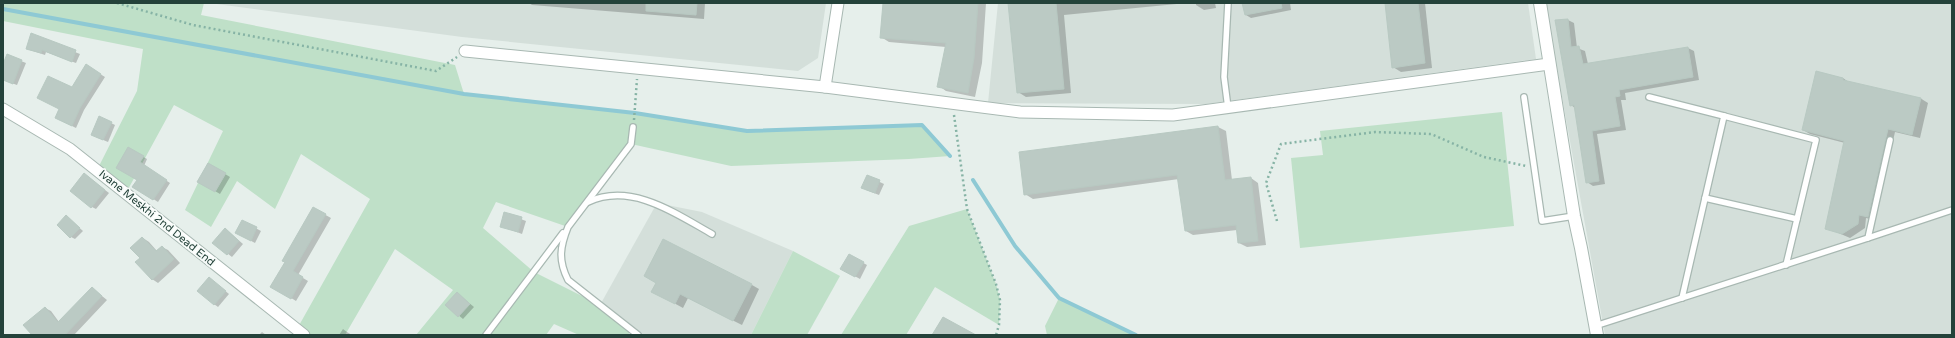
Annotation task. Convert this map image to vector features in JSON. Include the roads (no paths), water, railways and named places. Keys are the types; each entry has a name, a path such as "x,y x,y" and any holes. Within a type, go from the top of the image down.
{"street":[{"path":"825,87 838,3"},
{"path":"1540,3 1574,216 1596,330"},
{"path":"465,51 825,87 1020,112 1165,115 1228,108 1549,64"},
{"name":"Ivane Meskhi 2nd Dead End","path":"3,109 70,149 304,335"}],"lane":[{"path":"1228,3 1224,77 1228,108"},
{"path":"1524,97 1542,221 1574,216"},
{"path":"1649,97 1816,140 1786,264"},
{"path":"1682,298 1724,116"},
{"path":"486,335 631,144 633,127"},
{"path":"1868,238 1890,140"},
{"path":"586,203 600,196 615,194 657,202 712,234"},
{"path":"1705,198 1797,219"},
{"path":"1596,330 1682,298 1952,210"},
{"path":"568,227 563,240 561,254 562,268 568,280 638,335"}],"waterway":[{"path":"3,9 464,94 635,113 747,131 922,125 950,156"},
{"path":"973,180 1015,246 1059,298 1136,335"}]}
